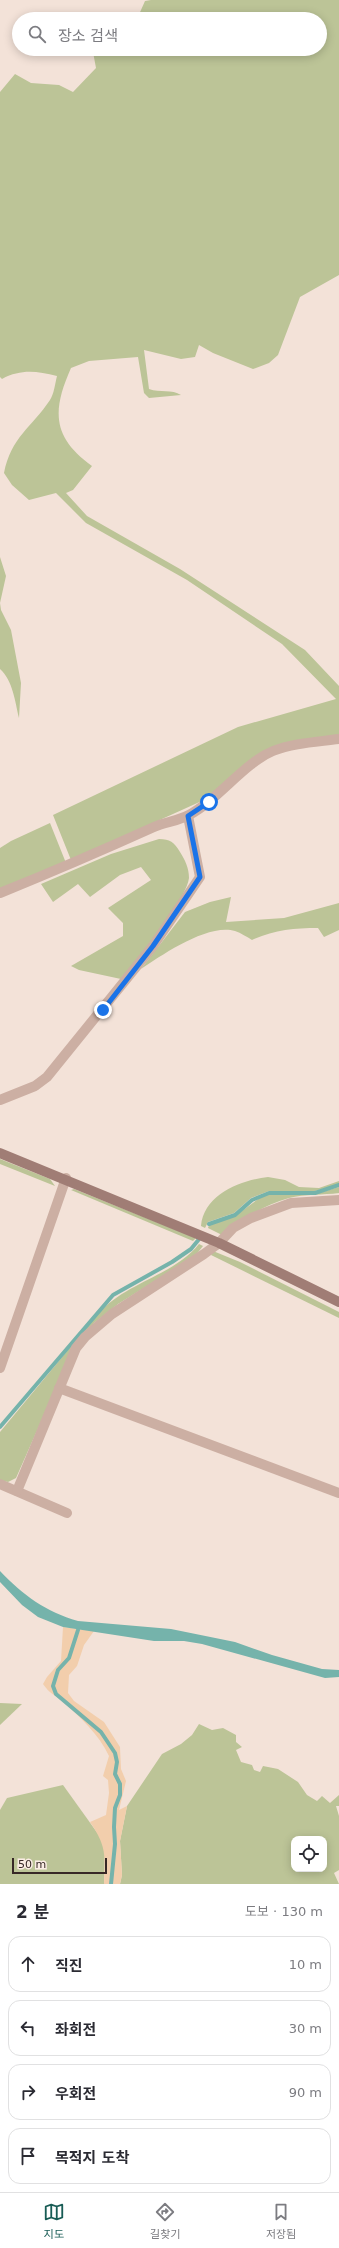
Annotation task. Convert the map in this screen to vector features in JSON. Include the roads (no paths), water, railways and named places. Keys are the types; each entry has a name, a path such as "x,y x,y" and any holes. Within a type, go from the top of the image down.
{"street":[{"path":"0,893 71,865 166,822 188,816 209,802 260,758 273,751 289,746 339,739"},
{"path":"0,1100 35,1086 47,1076 153,946 200,877 188,816"},
{"path":"0,1153 66,1178 219,1243 339,1302"},
{"path":"0,1368 66,1178"},
{"path":"17,1491 76,1348 98,1324 219,1243 232,1228 291,1203 339,1200"},
{"path":"59,1388 339,1493"},
{"path":"0,1484 67,1513"}],"water":[{"path":"0,1571 17,1588 45,1608 78,1621 171,1629 235,1642 272,1655 322,1669 339,1670 339,1677 325,1678 202,1644 184,1641 154,1641 63,1627 38,1617 22,1605 0,1582"}],"waterway":[{"path":"209,1224 235,1215 252,1200 269,1193 315,1193 339,1185"},
{"path":"0,1427 113,1295 172,1262 191,1249 200,1238"},
{"path":"78,1630 69,1658 58,1670 53,1686 56,1694 101,1732 115,1753 117,1762 115,1774 120,1784 120,1795 115,1808 115,1844 111,1884"}]}
